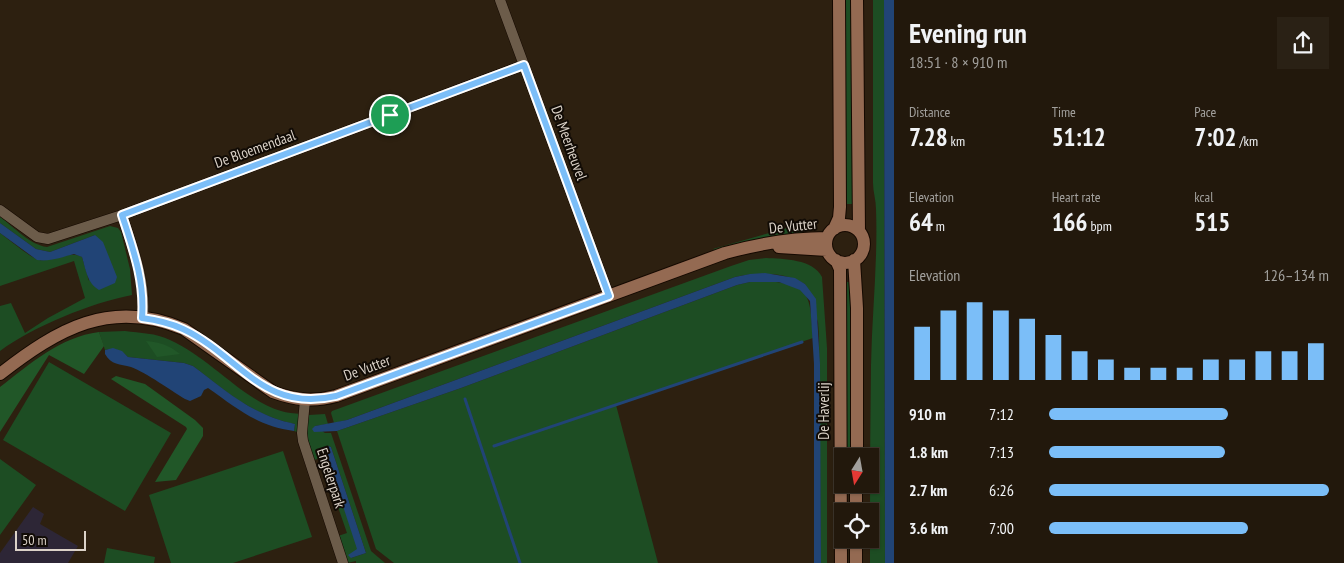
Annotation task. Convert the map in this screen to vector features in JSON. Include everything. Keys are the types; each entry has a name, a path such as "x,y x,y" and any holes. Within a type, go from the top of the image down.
{"street":[{"name":"De Meerheuvel","path":"500,0 609,296"},
{"path":"839,0 840,207 839,218 830,239 836,260 842,262 859,257 864,246 864,241 859,231 857,0"},
{"name":"De Bloemendaal","path":"0,210 37,237 48,239 122,215 524,65"},
{"path":"122,215 140,270 144,304 142,318"},
{"path":"830,239 847,225 859,231"},
{"name":"De Vutter","path":"0,374 28,352 71,328 105,318 142,318 159,320 184,329 264,386 284,396 305,400 336,396 725,253 762,246 830,239"},
{"name":"De Haverlij","path":"836,260 840,269 841,563"},
{"path":"854,260 857,308 856,448"},
{"name":"Engelerpark","path":"305,400 303,441 343,563"},
{"path":"856,548 856,563"}],"shaded area":[{"path":"33,507 44,514 40,524 78,546 68,563 0,563 0,553"}],"green space":[{"path":"845,0 853,0 854,204 845,204"},
{"path":"873,0 884,0 885,563 870,563 870,548 879,548 879,503 870,503 870,493 879,493 879,448 870,448 871,365 876,268 876,206 873,183"},
{"path":"0,217 34,243 47,247 110,226 118,228 121,232 130,269 132,295 81,310 46,324 0,351 0,306 11,303 25,333 85,298 74,261 0,286 0,233 39,260 67,255 82,257 89,281 95,235 50,252 36,249 0,223"},
{"path":"801,224 802,235 717,251 713,249"},
{"path":"766,258 805,263 818,271 822,277 827,348 827,563 821,563 818,322 805,284 789,277 753,274 735,277 347,420 334,423 332,411 731,266 749,260"},
{"path":"764,281 791,285 800,289 809,302 813,338 616,405 658,563 394,563 376,549 337,431 461,388 737,285"},
{"path":"845,282 852,282 852,448 844,448"},
{"path":"125,331 154,335 170,340 184,347 253,398 283,412 301,414 297,432 294,431 295,424 253,409 193,366 184,363 128,357 118,350 105,350 99,332"},
{"path":"99,332 104,346 84,374 49,355 0,432 0,387 34,361 58,346 71,339"},
{"path":"146,341 164,344 180,354 157,357"},
{"path":"49,362 171,433 125,511 3,440"},
{"path":"116,376 145,384 195,420 203,428 203,436 176,480 155,482 187,429 186,427 111,379"},
{"path":"325,414 328,424 315,426 325,433 331,433 371,551 385,563 356,563 356,561 347,563 338,536 347,533 321,458 314,460 306,434 309,415","holes":["328,446 331,447 366,553 351,558 358,549 325,451"]},
{"path":"283,451 312,537 233,563 171,563 149,495"},
{"path":"0,459 36,485 0,535"},
{"path":"107,548 155,557 154,563 104,563"}],"water":[{"path":"884,0 894,0 894,563 885,563"},
{"path":"0,223 36,249 50,252 95,235 103,242 117,277 115,283 99,290 89,280 82,257 74,254 51,260 37,260 0,233"},
{"path":"765,273 795,278 805,284 816,299 820,364 821,563 814,563 814,364 810,301 800,290 779,282 750,282 737,285 461,388 337,431 314,432 312,429 315,426 347,420 735,277"},
{"path":"113,348 122,351 128,357 184,363 193,366 253,409 295,424 294,431 281,429 248,416 208,388 204,390 201,396 190,401 185,399 151,377 107,358 105,350"},
{"path":"328,446 331,447 366,553 351,558 348,555 357,549 325,451"}],"waterway":[{"path":"494,446 802,342"},
{"path":"465,399 520,563"}],"route":[{"path":"524,65 609,296 336,396 313,400 293,398 273,392 184,329 159,320 142,318 144,304 140,270 122,215 390,115 524,65"}]}
